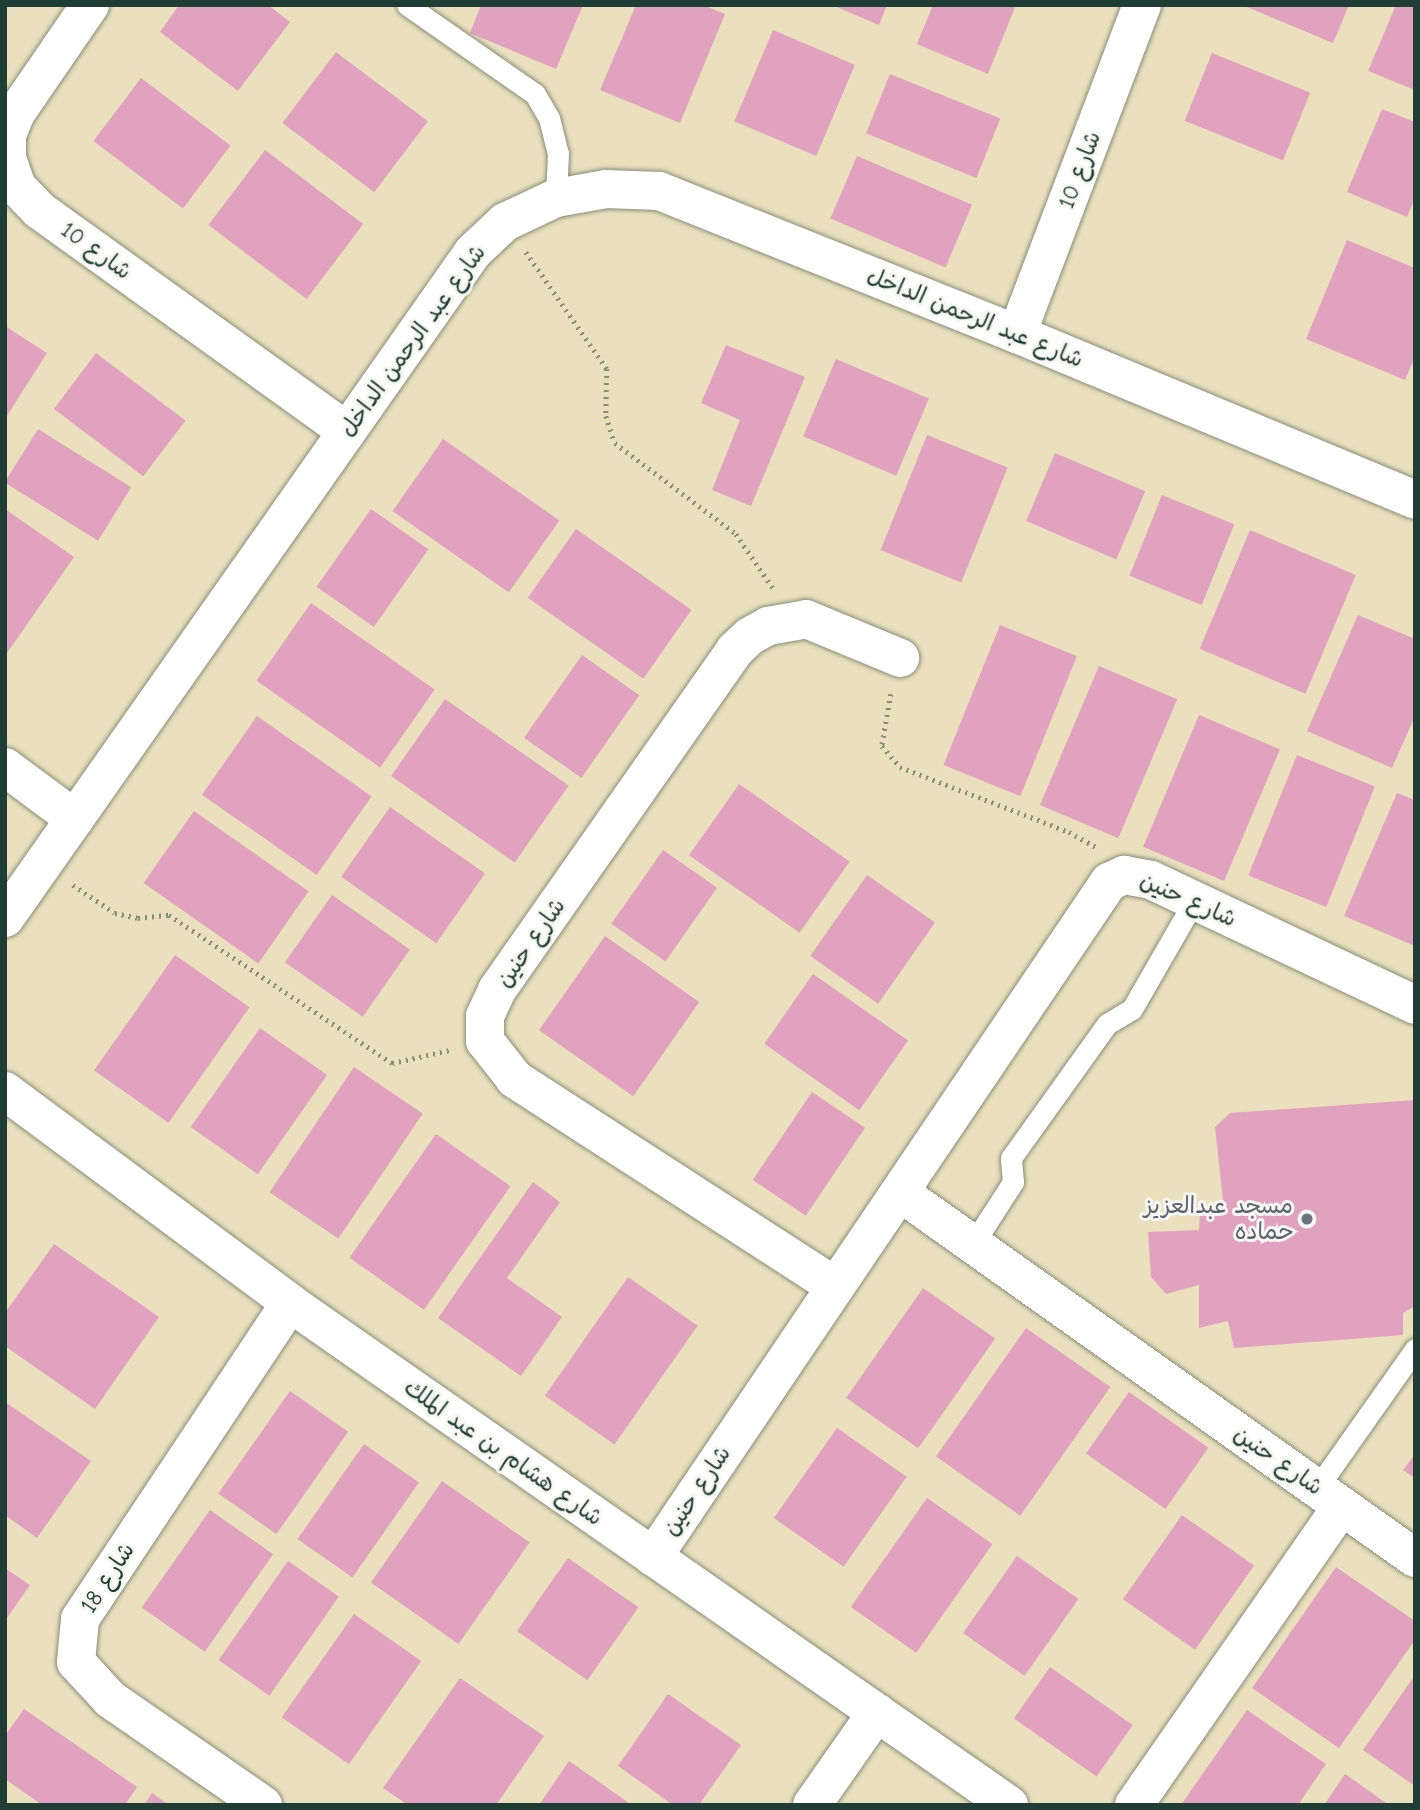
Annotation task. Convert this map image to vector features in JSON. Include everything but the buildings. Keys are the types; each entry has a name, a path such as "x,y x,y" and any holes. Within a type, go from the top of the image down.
{"street":[{"name":"شارع 10","path":"90,5 16,113 8,135 11,186 39,210 347,431"},
{"name":"شارع 10","path":"1017,334 1142,5"},
{"name":"شارع عبد الرحمن الداخل","path":"5,918 473,252 505,222 556,198 606,189 659,191 1413,495"},
{"path":"788,620 806,619 900,658"},
{"name":"شارع حنين","path":"485,1041 485,1016 497,990 735,650 750,636 788,620"},
{"path":"5,767 75,819"},
{"name":"شارع حنين","path":"653,1557 833,1285 902,1194 1094,899 1124,874 1151,880 1415,1005"},
{"path":"485,1041 515,1079 833,1285"},
{"name":"شارع هشام بن عبد الملك","path":"5,1091 290,1303 1009,1805"},
{"name":"شارع حنين","path":"902,1194 1415,1558"},
{"name":"شارع 18","path":"262,1805 110,1699 76,1662 80,1619 290,1303"},
{"path":"1134,1805 1329,1497"},
{"path":"812,1805 877,1712"}],"lane":[{"path":"407,5 535,94 549,118 558,153 556,198"},
{"path":"973,1244 1013,1182 1011,1158 1107,1024 1132,1009 1194,901"},
{"path":"1329,1497 1415,1349"}],"path":[{"path":"505,222 607,369 606,416 615,443 736,534 762,567 788,620"},
{"path":"900,658 883,731 882,746 890,759 1069,832 1105,855 1124,874"},
{"path":"43,865 115,913 138,918 169,915 392,1063 485,1041"}],"place":[{"name":"مسجد عبدالعزيز حماده","path":"1307,1219"}]}
